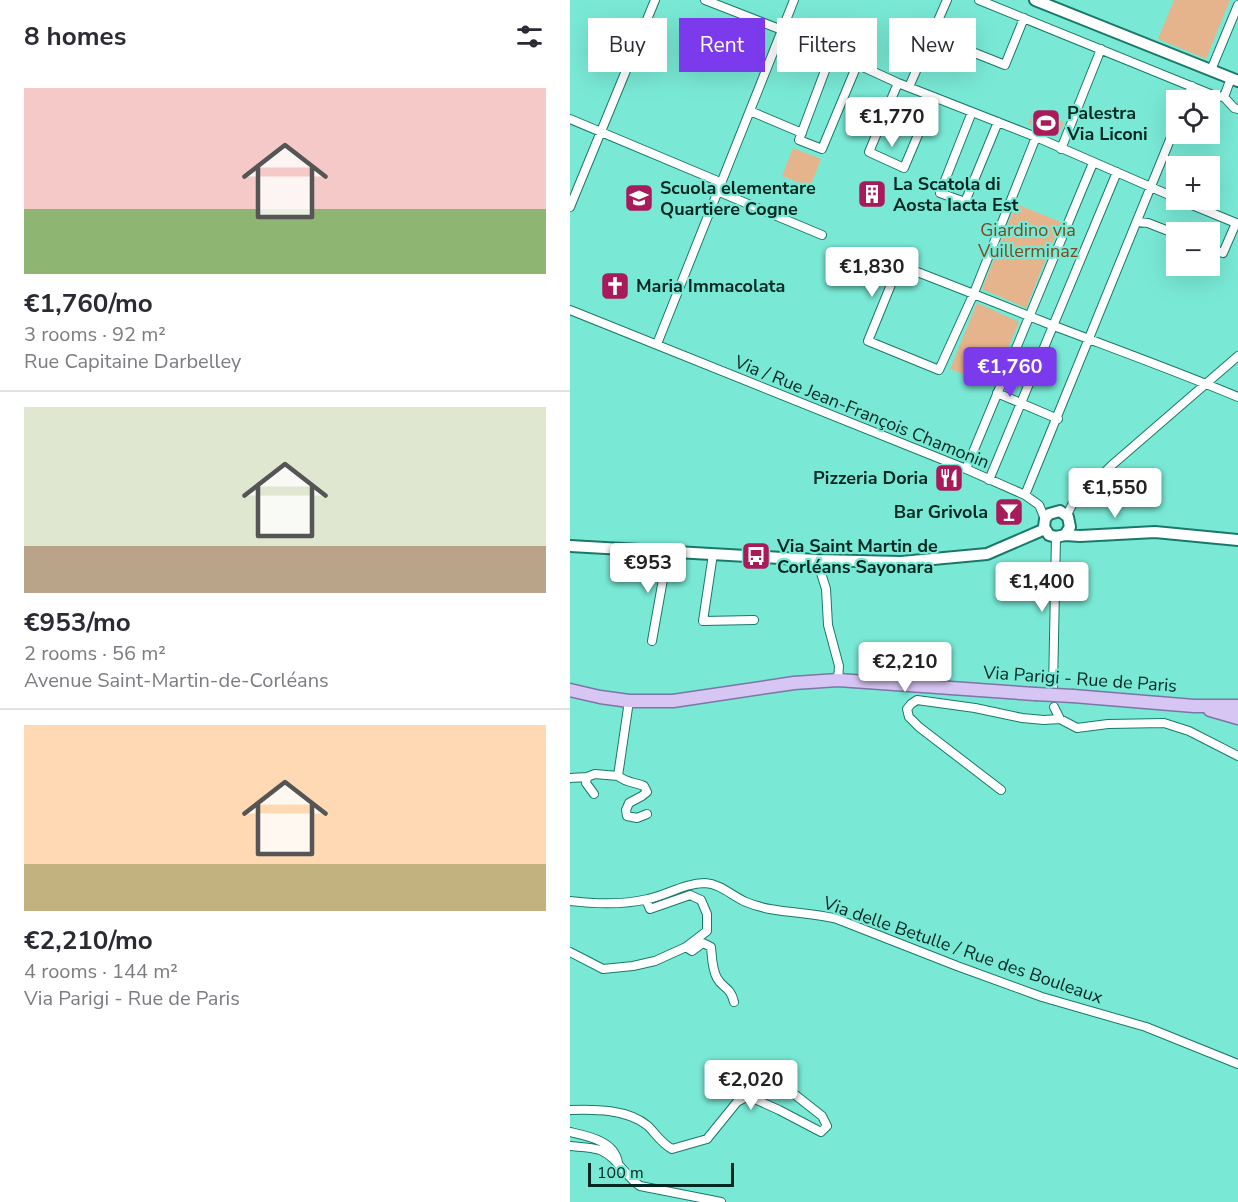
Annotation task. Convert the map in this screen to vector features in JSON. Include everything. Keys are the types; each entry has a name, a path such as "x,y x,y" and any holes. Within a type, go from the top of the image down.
{"main road":[{"name":"Via Parigi - Rue de Paris","path":"570,690 600,697 651,702 695,699 794,683 838,680 1194,706 1238,706"},
{"name":"Via Parigi - Rue de Paris","path":"1194,706 1238,718"}],"street":[{"path":"570,207 655,0"},
{"path":"705,0 777,28"},
{"path":"787,18 794,0"},
{"path":"940,18 947,0"},
{"path":"979,0 1215,96 1224,97 1234,108 1238,109"},
{"path":"1035,0 1234,80 1224,97"},
{"path":"1211,70 1238,5"},
{"path":"976,53 1005,65 1024,18"},
{"path":"657,344 777,43"},
{"path":"1061,149 1101,49"},
{"path":"824,72 799,140 822,149 854,72"},
{"path":"874,72 1036,137 1166,194"},
{"path":"909,87 916,72"},
{"path":"898,82 869,152 904,168 934,97"},
{"path":"1190,90 1192,86"},
{"path":"750,111 802,133"},
{"path":"972,112 940,193 965,202 998,122"},
{"path":"570,119 720,182"},
{"path":"1036,137 974,293 939,370 868,341 899,265 974,293 1029,316 1090,338 1238,397"},
{"path":"1025,495 1168,144"},
{"path":"966,469 1093,163"},
{"path":"989,480 1117,172"},
{"path":"717,191 822,236"},
{"path":"1205,210 1236,223 1222,253 1220,252"},
{"path":"1137,222 1148,223 1166,230"},
{"name":"Via / Rue Jean-François Chamonin","path":"570,310 966,469 1025,495 1039,505 1045,524"},
{"path":"1053,689 1060,536 1070,526 1067,515 1073,503 1086,489 1238,356"},
{"path":"997,393 1058,419"},
{"path":"570,546 817,560 902,562 987,554 1045,524 1049,514 1056,511 1067,515"},
{"path":"1045,524 1049,535 1060,536 1155,532 1238,540"},
{"path":"652,641 668,551"},
{"path":"713,554 703,621 754,620"},
{"path":"817,560 826,589 828,625 839,666 838,680"},
{"path":"618,776 629,700"},
{"path":"1001,790 919,727 909,717 907,709 911,704 917,700 975,708 1022,718 1060,719"},
{"path":"1054,707 1060,719 1077,728 1108,724 1164,723 1177,725 1238,756"},
{"path":"570,778 595,774 618,776 626,783 637,783 644,786 647,792 628,803 626,810 627,816 637,818 647,814"},
{"path":"587,777 586,783 594,794"},
{"name":"Via delle Betulle / Rue des Bouleaux","path":"570,901 595,904 646,900 691,884 708,883 721,887 761,908 816,914 837,919 1042,997 1146,1027 1238,1064"},
{"path":"570,952 603,969 633,966 655,961 686,947 707,931 707,914 701,900 690,895 650,909 646,900"},
{"path":"686,947 692,951 703,943 711,947 718,980 731,991 734,1002"},
{"path":"570,1110 596,1109 628,1116 647,1125 662,1144 672,1149 707,1139 737,1102 748,1096 821,1132 826,1126 822,1116 775,1079 756,1071"},
{"path":"570,1132 593,1137 612,1148 618,1157 619,1167"},
{"path":"570,1146 598,1149 611,1157 630,1180 640,1186 721,1202"}],"green space":[{"path":"1174,0 1230,0 1206,59 1158,39"},
{"name":"Palestra Via Liconi","path":"1034,110 1064,122 1058,136 1028,124"},
{"path":"793,148 821,159 810,187 782,176"},
{"name":"Giardino via Vuillerminaz","path":"1016,204 1061,222 1026,308 982,289"},
{"path":"977,303 1019,322 992,386 950,369"}],"place":[{"name":"Palestra Via Liconi","path":"1046,123"},
{"name":"La Scatola di Aosta Iacta Est","path":"872,194"},
{"name":"Scuola elementare Quartiere Cogne","path":"639,198"},
{"name":"Maria Immacolata","path":"615,286"},
{"name":"Pizzeria Doria","path":"949,478"},
{"name":"Bar Grivola","path":"1009,512"},
{"name":"Via Saint Martin de Corléans Sayonara","path":"756,556"}]}
